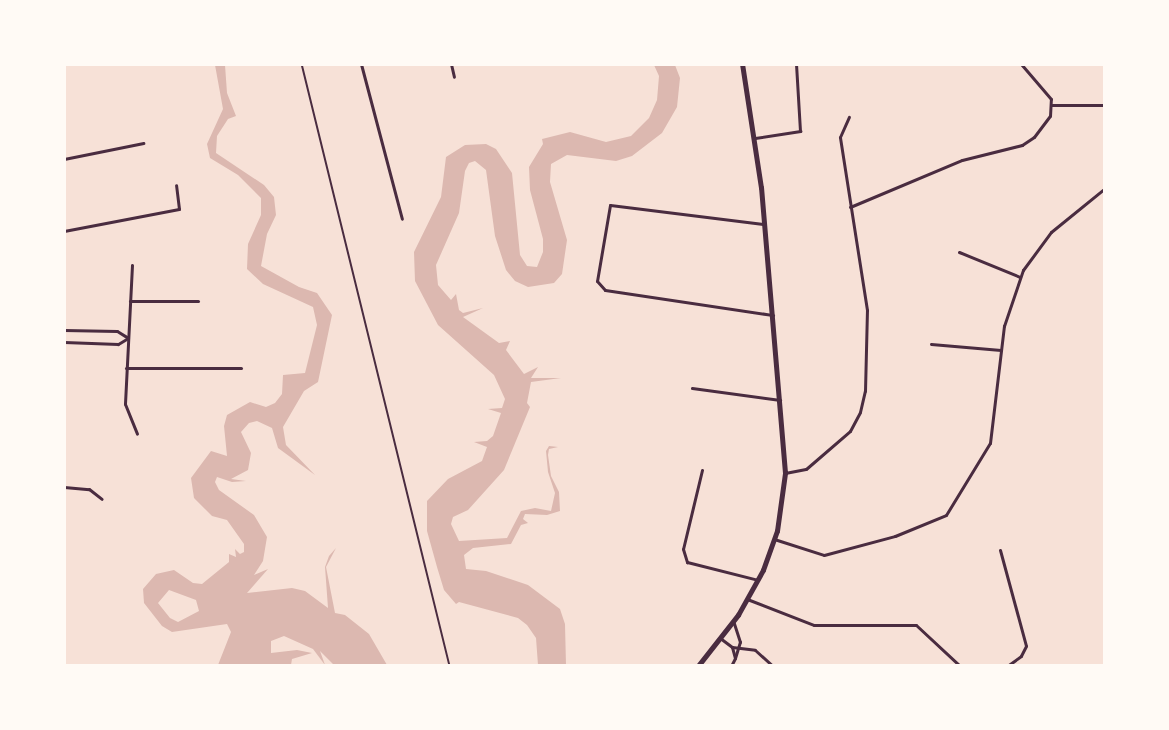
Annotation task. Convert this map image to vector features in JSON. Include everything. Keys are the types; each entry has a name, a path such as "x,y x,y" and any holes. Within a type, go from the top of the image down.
{"main road":[{"path":"698,666 733,621 758,580 774,539 785,473 765,225 755,138 742,64"}],"street":[{"path":"362,64 402,219"},
{"path":"451,64 454,77"},
{"path":"755,138 800,131 796,64"},
{"path":"849,207 962,160 1022,144 1040,130 1050,116 1052,105 1049,92 1021,64"},
{"path":"1052,105 1104,105"},
{"path":"785,473 806,469 827,453 850,431 863,402 868,324 849,207 840,131 849,117"},
{"path":"64,159 143,143"},
{"path":"64,231 179,209 176,185"},
{"path":"774,539 824,555 895,536 946,515 990,443 1009,305 1020,277 1051,232 1104,189"},
{"path":"765,225 610,205 597,281 605,290 774,315"},
{"path":"959,252 1020,277"},
{"path":"132,265 125,404 137,434"},
{"path":"130,301 198,301"},
{"path":"64,330 117,331 128,338"},
{"path":"64,342 118,344 128,338"},
{"path":"931,344 1001,350"},
{"path":"126,368 241,368"},
{"path":"692,388 780,400"},
{"path":"702,470 683,549 687,562 758,580"},
{"path":"64,487 89,489 102,499"},
{"path":"1000,550 1026,643 1023,654 1007,666"},
{"path":"747,599 814,625 916,624 960,666"},
{"path":"731,666 740,648 733,621"},
{"path":"720,638 732,647 759,652 773,666"},
{"path":"732,647 735,658"}],"path":[{"path":"302,64 450,666"}],"shaded area":[{"path":"215,65 225,65 227,93 236,116 228,119 217,136 216,153 264,185 274,197 276,215 267,234 261,266 299,287 317,293 332,315 318,382 304,391 283,427 286,445 315,475 278,448 272,428 257,421 249,423 241,432 251,453 248,470 231,479 246,481 232,482 217,477 215,482 219,490 254,515 267,537 263,561 254,575 268,569 247,593 292,588 305,591 328,608 325,567 329,556 336,548 326,567 335,613 345,615 369,634 387,665 334,665 320,651 325,665 313,649 284,636 271,641 271,653 297,650 312,653 292,659 291,665 218,665 231,632 227,624 172,632 162,626 144,603 143,589 156,574 174,570 193,583 202,584 229,562 229,554 236,557 235,549 240,554 244,552 244,544 227,520 212,516 194,498 191,478 211,451 227,456 224,426 227,415 250,402 266,407 275,403 282,394 283,375 305,373 317,325 313,307 263,284 247,269 248,244 261,215 261,198 238,175 210,158 207,144 223,109","holes":["169,590 196,600 199,611 178,622 170,618 158,603"]},
{"path":"654,65 675,65 680,78 677,107 662,133 632,156 616,161 567,155 551,164 550,182 567,240 562,274 554,283 528,287 515,281 506,270 495,236 486,170 475,161 469,163 465,171 459,213 436,265 438,285 451,300 456,294 459,310 463,313 483,308 463,317 499,343 510,341 506,350 524,374 538,367 531,378 561,378 531,382 527,403 530,407 504,470 468,510 453,517 451,524 459,541 507,538 521,511 535,508 551,511 555,493 548,472 546,451 549,446 558,447 549,449 548,455 551,476 559,492 560,511 547,515 525,514 523,519 528,523 521,525 511,544 473,548 464,555 466,569 486,571 528,585 560,609 565,624 566,665 538,665 536,638 527,625 518,618 459,602 456,604 444,590 437,567 427,531 427,501 448,479 482,461 487,447 474,442 487,441 493,436 501,413 488,409 502,408 505,399 494,375 438,325 415,281 414,252 441,197 446,157 465,145 486,144 496,149 512,173 520,255 527,266 537,267 543,252 543,239 530,190 529,167 543,144 542,139 570,132 606,142 631,136 649,118 657,100 659,76"}]}
